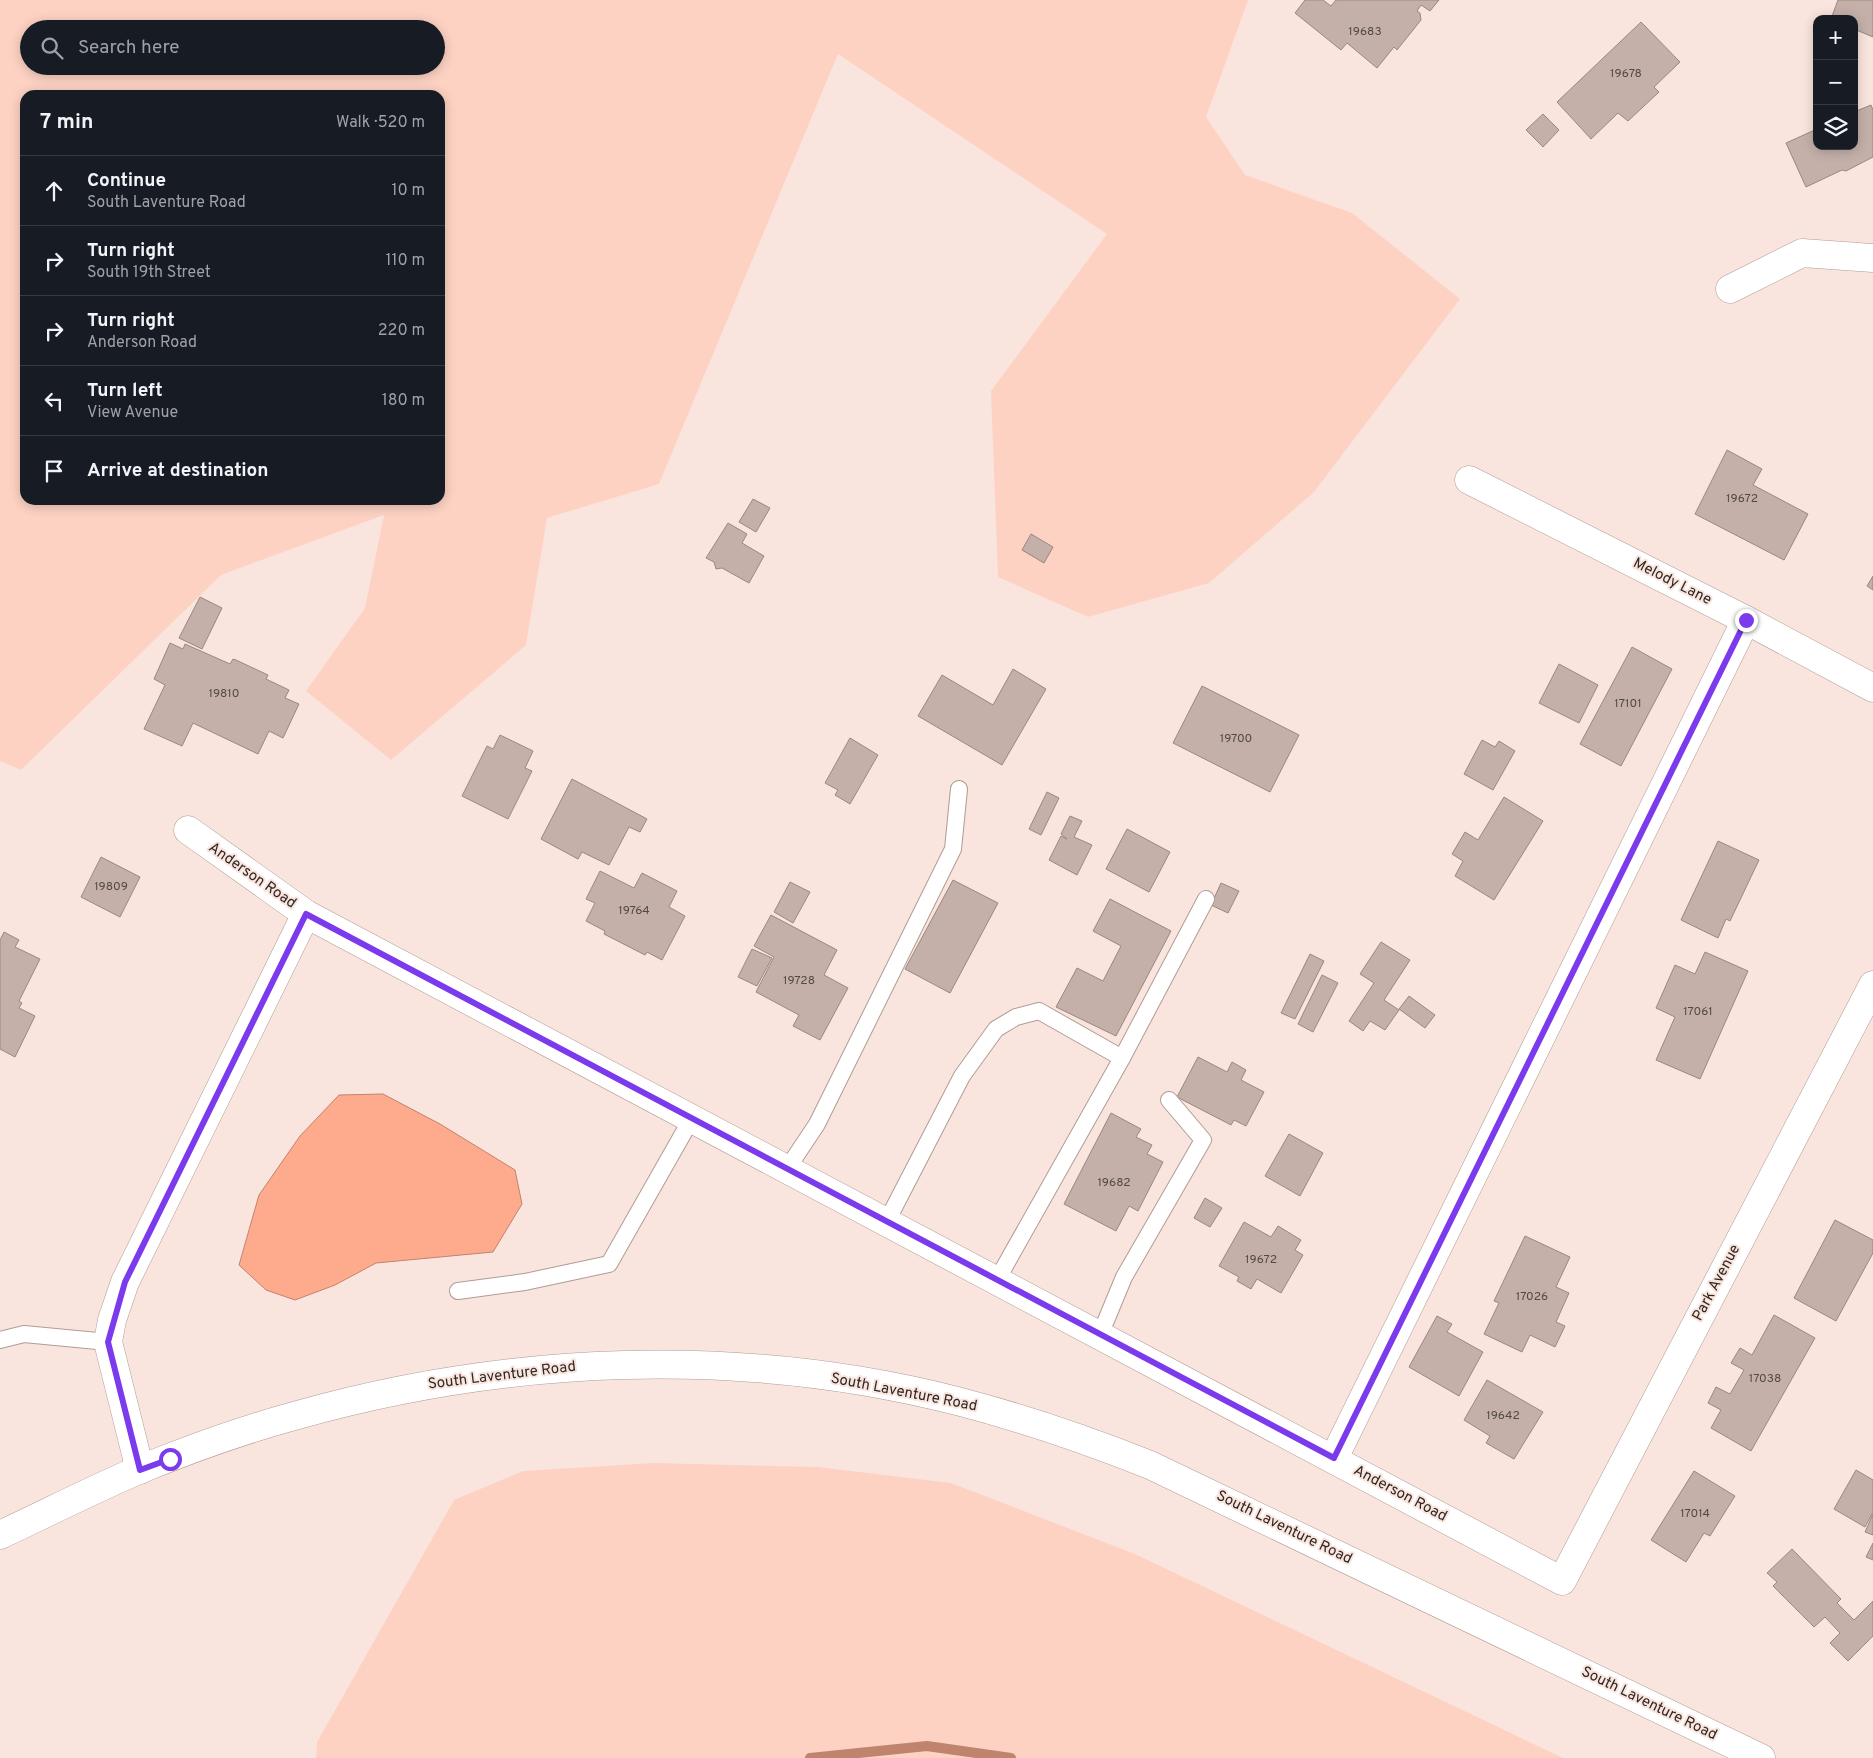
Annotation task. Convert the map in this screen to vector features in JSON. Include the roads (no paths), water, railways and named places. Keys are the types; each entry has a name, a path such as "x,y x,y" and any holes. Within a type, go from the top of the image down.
{"street":[{"path":"1730,289 1802,254 1873,258"},
{"name":"Melody Lane","path":"1469,480 1746,620 1873,688"},
{"path":"1334,1458 1746,620"},
{"name":"Anderson Road","path":"188,830 306,914 1334,1458 1562,1581"},
{"path":"140,1470 108,1342 125,1282 306,914"},
{"name":"Park Avenue","path":"1562,1581 1873,985"},
{"name":"South Laventure Road","path":"0,1535 140,1470 291,1416 426,1385 536,1370 614,1366 702,1366 820,1376 887,1386 955,1401 1021,1419 1150,1465 1761,1758"}],"lane":[{"path":"787,1169 817,1124 953,849 959,790"},
{"path":"997,1280 1122,1058 1206,899"},
{"path":"887,1221 962,1076 996,1029 1016,1017 1039,1011 1122,1058"},
{"path":"1100,1335 1124,1277 1203,1140 1169,1100"},
{"path":"458,1291 525,1282 609,1264 692,1118"},
{"path":"0,1340 24,1334 108,1342"}],"waterway":[{"path":"810,1758 927,1746 1011,1758"}]}
